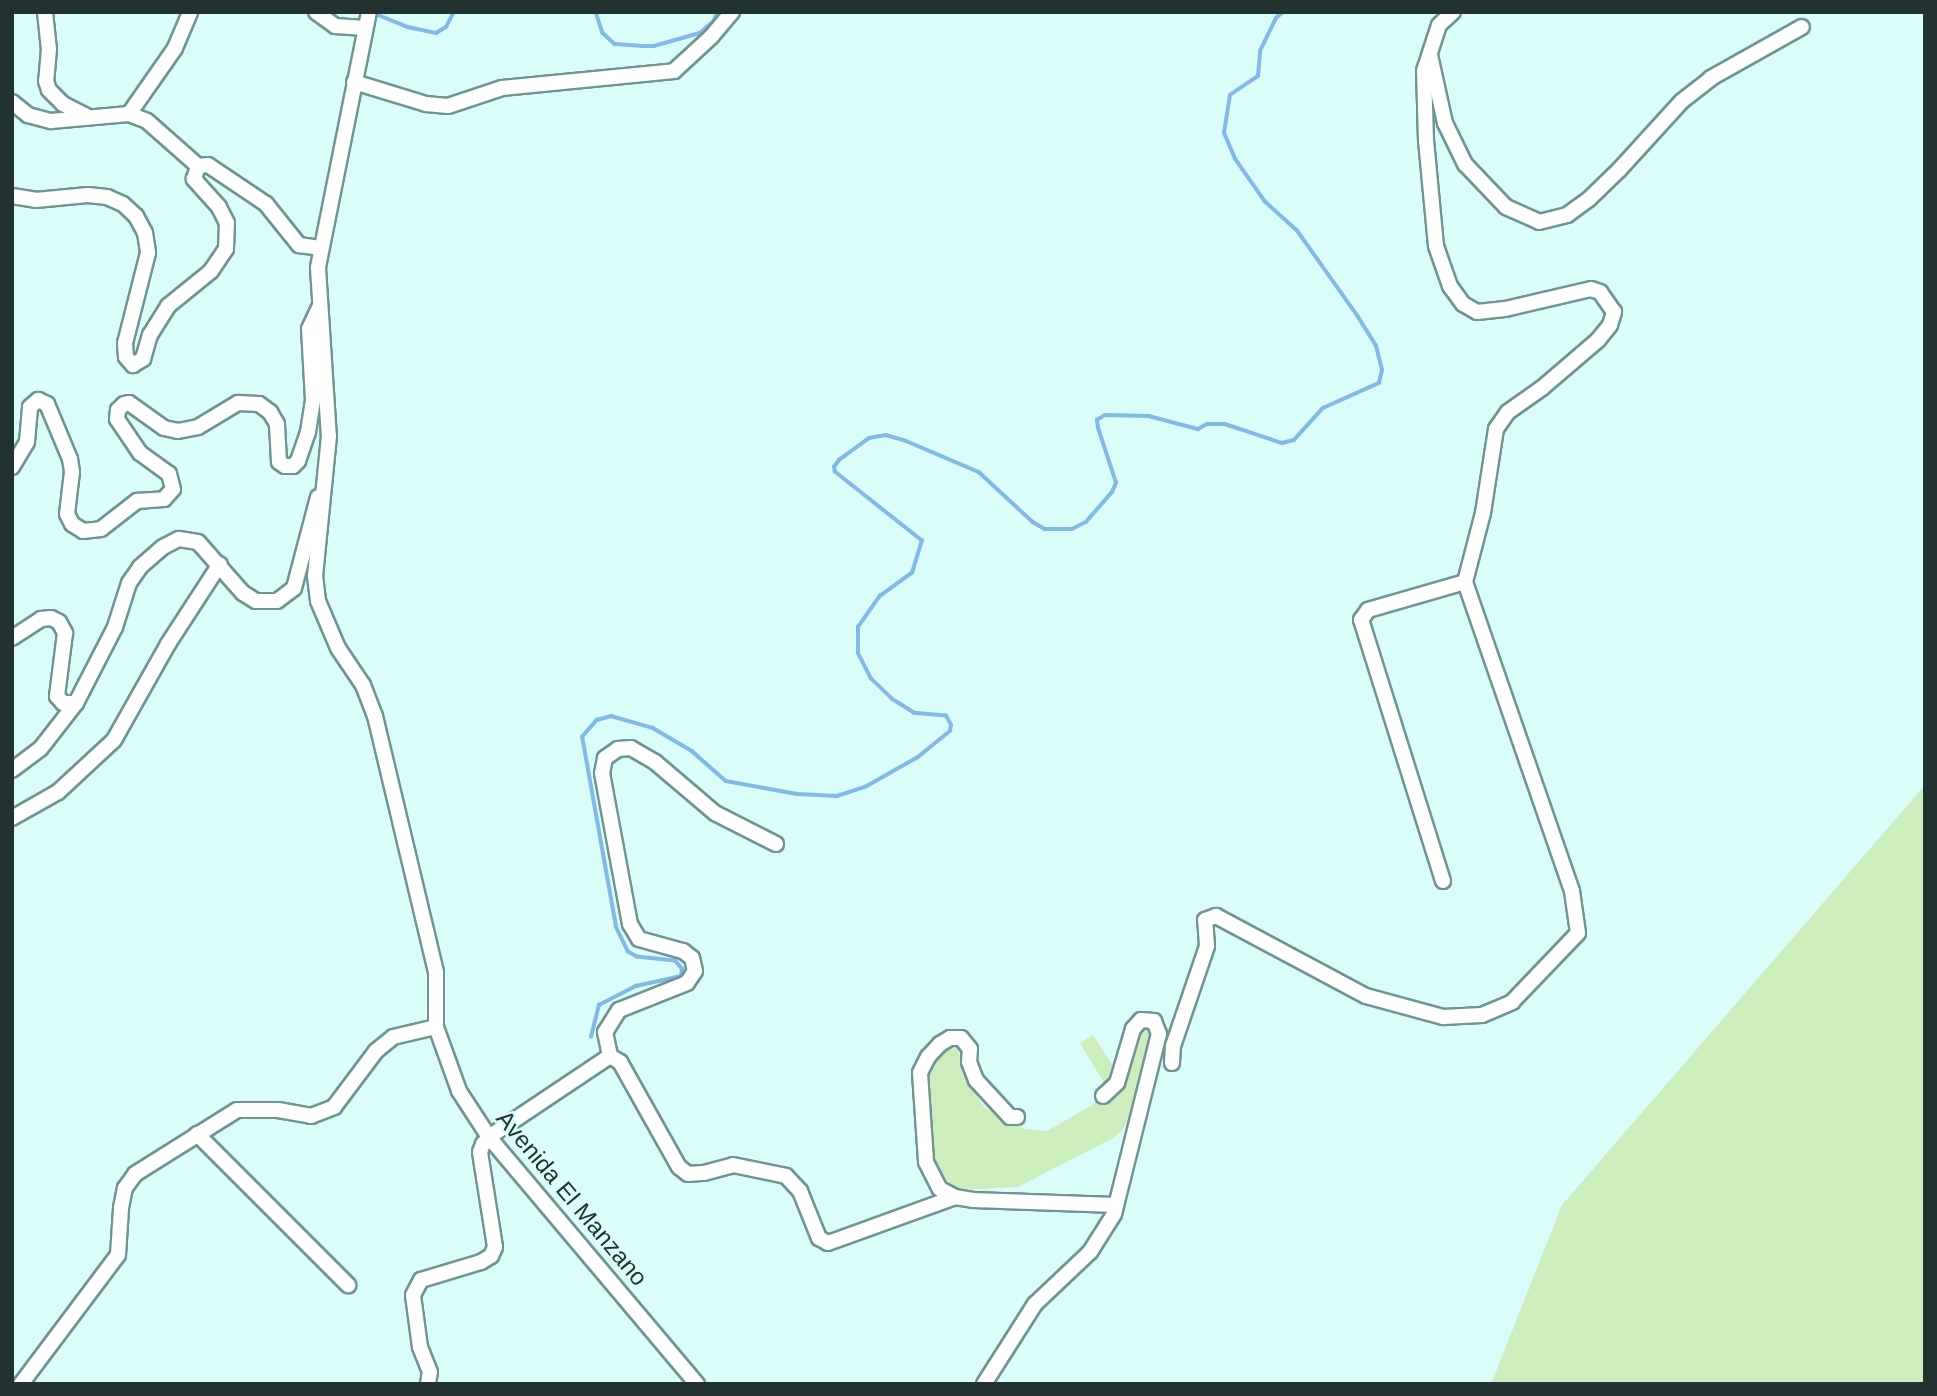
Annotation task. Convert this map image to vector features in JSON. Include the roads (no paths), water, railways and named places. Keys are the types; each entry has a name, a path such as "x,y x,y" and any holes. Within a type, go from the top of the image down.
{"street":[{"path":"45,12 49,49 46,81 49,90 63,104 87,116"},
{"path":"129,114 175,48 190,12"},
{"path":"316,12 335,26 365,28"},
{"path":"12,770 41,748 76,702 115,627 125,591 140,567 167,543 185,538 204,546 243,593 256,601 278,601 294,588 318,499 327,480 328,409 319,308 320,248 369,12"},
{"path":"354,82 426,104 448,106 502,88 674,71 711,37 732,12"},
{"path":"1172,1063 1173,1046 1207,946 1205,920 1216,916 1366,996 1443,1017 1482,1015 1513,1002 1578,933 1572,891 1465,582 1483,513 1496,429 1508,412 1542,388 1598,340 1610,325 1614,312 1609,300 1600,292 1591,289 1505,309 1477,312 1463,304 1450,286 1436,246 1426,141 1424,71 1439,25 1453,12"},
{"path":"1429,50 1445,123 1465,164 1506,206 1539,222 1567,215 1588,198 1619,170 1674,109 1712,78 1802,27"},
{"path":"12,102 28,115 43,120 59,121 87,116 129,114 147,121 198,166"},
{"path":"198,166 208,164 266,204 299,245 320,248"},
{"path":"12,196 36,200 88,195 107,197 123,204 136,216 145,233 148,253 125,343 130,363 136,365 143,359 150,335 167,306 211,271 226,249 227,223 219,207 194,179 198,166"},
{"path":"12,467 27,442 30,407 38,400 47,404 70,459 72,472 67,514 72,524 83,531 102,529 137,501 163,499 173,489 169,474 140,453 117,419 118,410 124,404 129,403 164,428 178,431 198,426 238,404 259,404 270,412 277,424 279,462 292,466 298,461 308,432 313,400 309,328 319,308"},
{"name":"Avenida El Manzano","path":"327,480 315,576 318,601 338,648 363,685 375,716 436,972 436,1027 459,1091 489,1136 697,1384"},
{"path":"12,818 58,792 114,740 168,644 220,564"},
{"path":"1443,881 1361,620 1368,610 1465,582"},
{"path":"12,638 41,619 51,618 59,622 65,633 57,696 63,703 76,702"},
{"path":"776,844 715,813 655,762 631,748 618,750 605,758 602,773 630,924 639,939 683,951 692,958 695,971 687,983 619,1010 605,1032 610,1056 621,1062 679,1167 688,1174 704,1174 733,1165 786,1176 800,1191 819,1238 828,1243 955,1197 1116,1205"},
{"path":"984,1384 1035,1304 1090,1252 1116,1205 1159,1034 1154,1021 1141,1020 1133,1028 1117,1083 1103,1096"},
{"path":"21,1384 118,1255 125,1188 135,1174 237,1110 278,1110 311,1116 334,1107 376,1051 393,1037 436,1027"},
{"path":"955,1197 940,1189 926,1162 920,1073 928,1057 950,1038 961,1038 970,1049 969,1062 976,1080 1010,1117 1017,1117"},
{"path":"428,1384 430,1372 420,1347 413,1295 421,1280 491,1256 495,1247 480,1152 489,1136 610,1056"},
{"path":"197,1134 348,1285"}],"waterway":[{"path":"376,14 408,27 436,33 446,27 454,12"},
{"path":"596,12 603,33 615,44 641,46 654,46 700,33 714,21 717,12"},
{"path":"591,1037 599,1005 636,986 681,976 682,969 675,961 637,957 628,952 616,927 582,737 597,720 611,716 653,728 692,751 726,781 797,794 837,796 865,787 918,757 950,731 951,725 946,716 914,713 892,699 871,679 858,653 858,627 880,596 912,573 922,541 835,472 834,467 839,460 869,438 886,435 904,440 979,472 1033,522 1045,529 1072,529 1086,522 1112,492 1116,483 1098,428 1097,420 1105,415 1149,416 1198,429 1207,424 1225,424 1282,443 1294,440 1323,408 1379,383 1382,370 1376,346 1297,231 1265,202 1235,159 1224,133 1230,95 1258,76 1260,51 1276,18 1283,12"}]}
